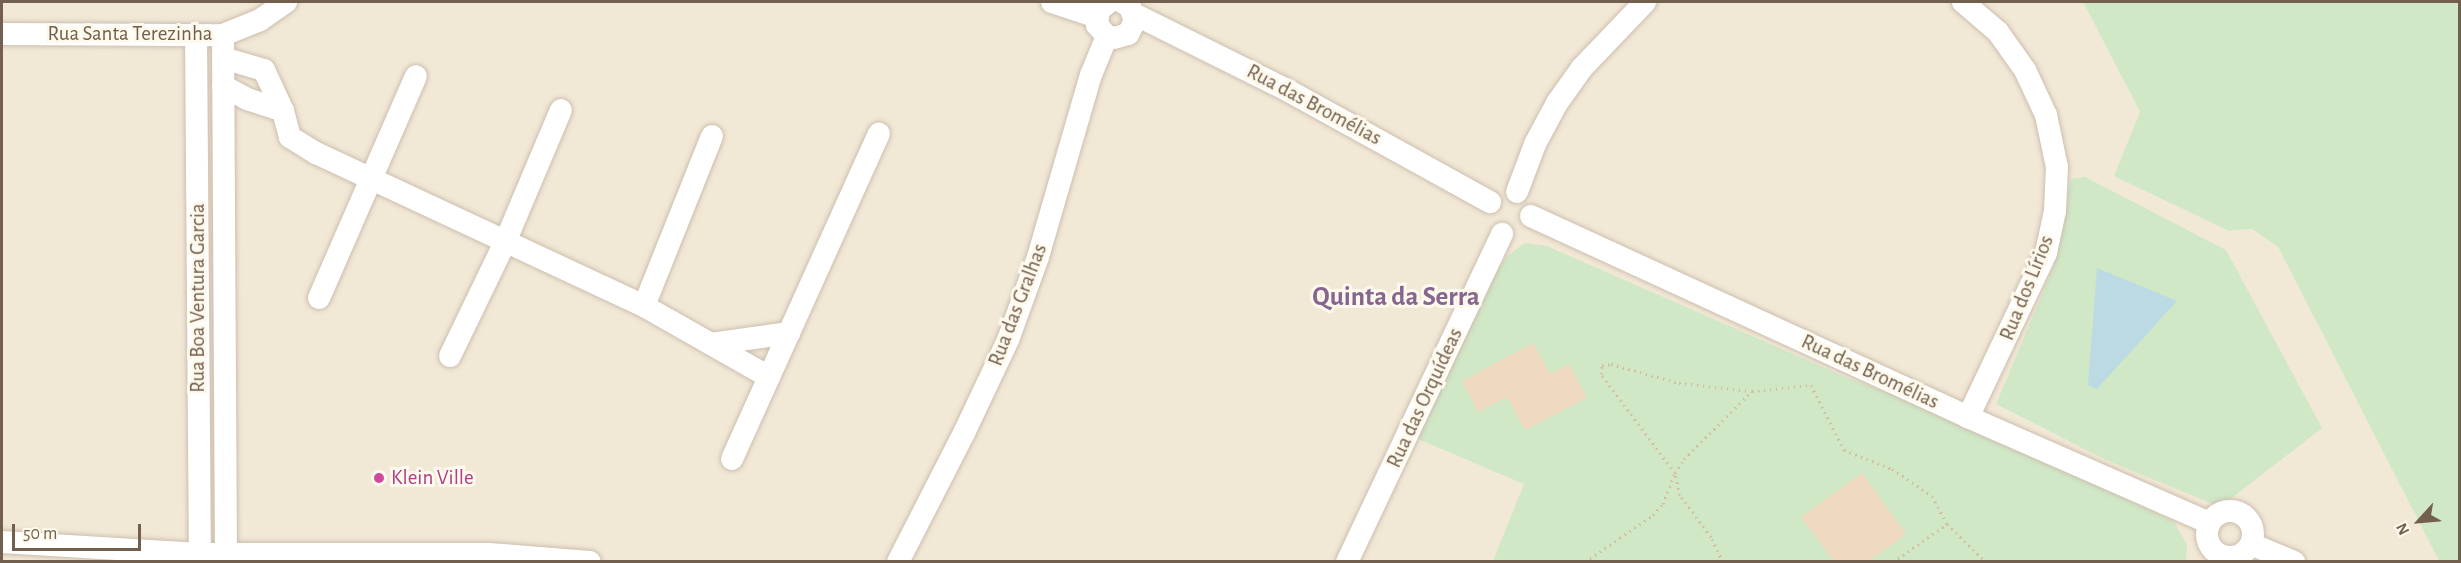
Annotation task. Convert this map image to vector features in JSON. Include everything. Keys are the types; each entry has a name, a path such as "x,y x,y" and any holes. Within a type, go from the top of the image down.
{"street":[{"name":"Rua Santa Terezinha","path":"2,34 223,35 260,20 286,2"},
{"path":"1052,2 1104,18 1121,38 1133,28 1127,5"},
{"path":"1516,192 1535,144 1557,103 1582,68 1645,2"},
{"name":"Rua dos Lírios","path":"1963,2 1998,32 2025,70 2046,115 2057,167 2055,211 2046,253 2016,322 1968,417"},
{"name":"Rua das Bromélias","path":"1127,5 1490,202"},
{"name":"Rua das Gralhas","path":"898,561 964,433 1008,340 1038,257 1091,75 1104,18"},
{"name":"Rua Boa Ventura Garcia","path":"196,35 200,558"},
{"name":"Rua Boa Ventura Garcia","path":"223,35 226,557"},
{"path":"223,58 264,70 283,111 290,137 372,181 506,240 644,306 769,377"},
{"path":"319,298 416,76"},
{"path":"197,93 223,90 283,111"},
{"path":"450,356 506,240 561,110"},
{"path":"732,459 879,135"},
{"path":"644,306 712,136"},
{"path":"1502,192 1516,192 1528,201 1531,216 1529,224 1518,233 1503,234 1496,230 1488,217 1490,202 1502,192"},
{"name":"Rua das Bromélias","path":"1531,216 1968,417 2210,523"},
{"name":"Rua das Orquídeas","path":"1347,561 1503,234"},
{"path":"711,344 789,333"},
{"path":"2226,512 2236,512 2251,525 2253,534 2251,544 2238,556 2219,558 2208,541 2210,523 2217,516 2226,512"},
{"path":"2,542 200,558 489,555 590,561"},
{"path":"2251,544 2294,561"}],"path":[{"path":"1723,561 1711,537 1680,495 1675,473 1612,392 1601,374 1602,365 1611,364 1679,383 1752,391 1811,385 1844,450 1892,469 1932,496 1947,524 1986,561"},
{"path":"1585,561 1653,515 1663,504 1675,473 1684,459 1752,391"},
{"path":"1893,561 1947,524"}],"shaded area":[{"name":"Quinta da Serra","path":"2,2 2083,2 2140,112 2229,231 2252,229 2278,247 2439,561 2,561"}],"green space":[{"path":"2083,2 2459,2 2459,561 2439,561 2278,247 2252,229 2229,231 2114,176 2140,112"},
{"path":"2085,177 2226,250 2322,428 2220,507 2104,459 1996,404 2053,269 2071,179"},
{"path":"1525,243 1547,246 1850,379 1944,413 2129,499 2174,522 2187,545 2186,561 1493,561 1524,484 1418,439 1490,282 1507,256"}],"water":[{"path":"2097,268 2177,301 2097,389 2088,385"}],"building":[{"path":"1533,343 1550,374 1569,364 1587,398 1525,430 1507,397 1478,412 1462,381"},
{"path":"1862,473 1906,534 1869,561 1834,561 1801,517"}],"place":[{"name":"Klein Ville","path":"379,478"}],"district":[{"name":"Quinta da Serra","path":"1396,297"}]}
